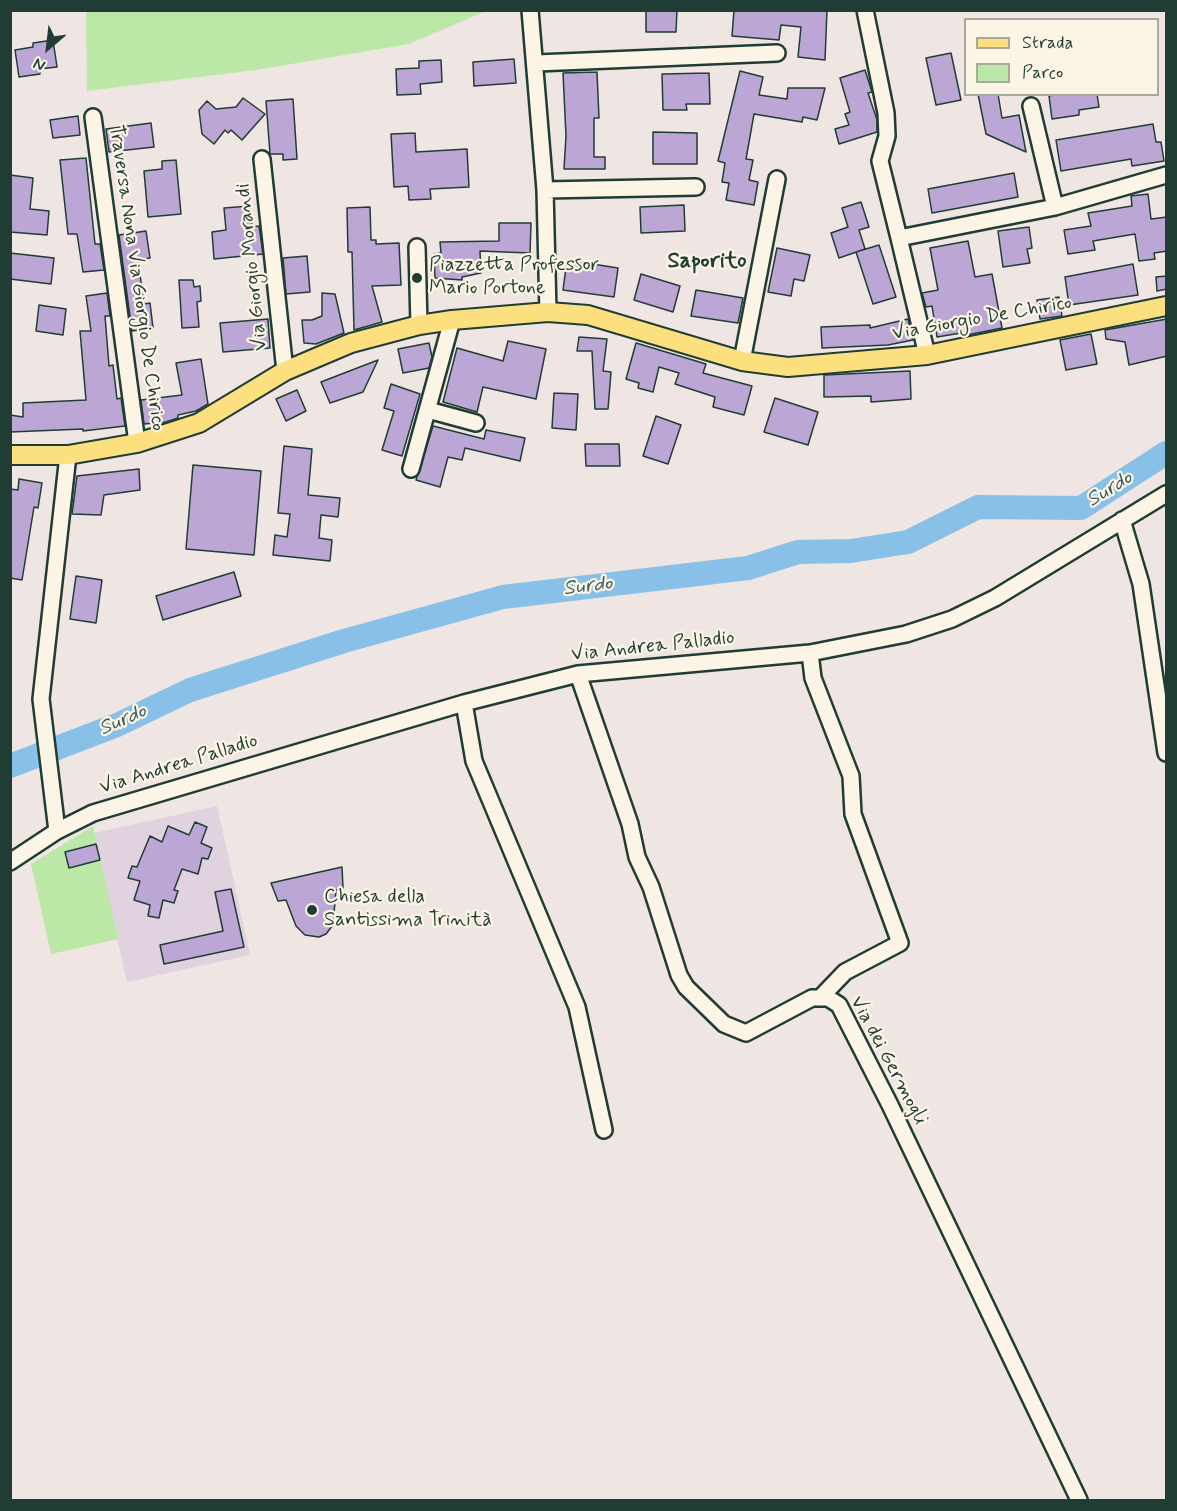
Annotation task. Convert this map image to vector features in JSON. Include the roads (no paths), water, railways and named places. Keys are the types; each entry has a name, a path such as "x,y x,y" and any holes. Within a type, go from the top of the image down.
{"main road":[{"name":"Via Giorgio De Chirico","path":"10,456 68,455 136,443 199,423 285,371 351,343 418,325 452,320 548,312 588,315 742,361 788,367 927,355 1167,306"}],"street":[{"path":"865,10 886,113 887,136 880,161 927,355"},
{"path":"531,13 537,63 545,190 548,312"},
{"path":"537,63 777,52"},
{"path":"1030,106 1055,207"},
{"name":"Traversa Nona Via Giorgio De Chirico","path":"93,117 136,443"},
{"name":"Via Giorgio Morandi","path":"262,159 285,371"},
{"path":"899,237 1055,207 1167,176"},
{"path":"742,361 777,179"},
{"path":"545,190 696,187"},
{"path":"417,247 418,325"},
{"path":"411,469 452,320"},
{"path":"428,410 476,423"},
{"path":"57,831 50,792 41,699 68,455"},
{"name":"Via Andrea Palladio","path":"10,861 57,831 93,813 464,704 578,674 810,653 906,634 952,619 994,598 1167,494"},
{"path":"1122,520 1141,584 1167,753"},
{"path":"810,653 813,678 851,776 853,814 900,943 845,972 821,997"},
{"name":"Via dei Germogli","path":"578,674 630,824 637,858 651,886 670,954 686,987 724,1024 746,1033 812,998 821,997 839,1005 1078,1500"},
{"path":"464,704 474,761 577,1007 604,1130"}],"waterway":[{"name":"Surdo","path":"10,766 117,725 190,690 344,641 503,597 748,568 798,552 851,551 908,542 978,507 1081,508 1166,453"}],"place":[{"name":"Piazzetta Professor Mario Portone","path":"417,278"},
{"name":"Chiesa della Santissima Trinità","path":"312,910"}],"district":[{"name":"Saporito","path":"707,262"}]}
